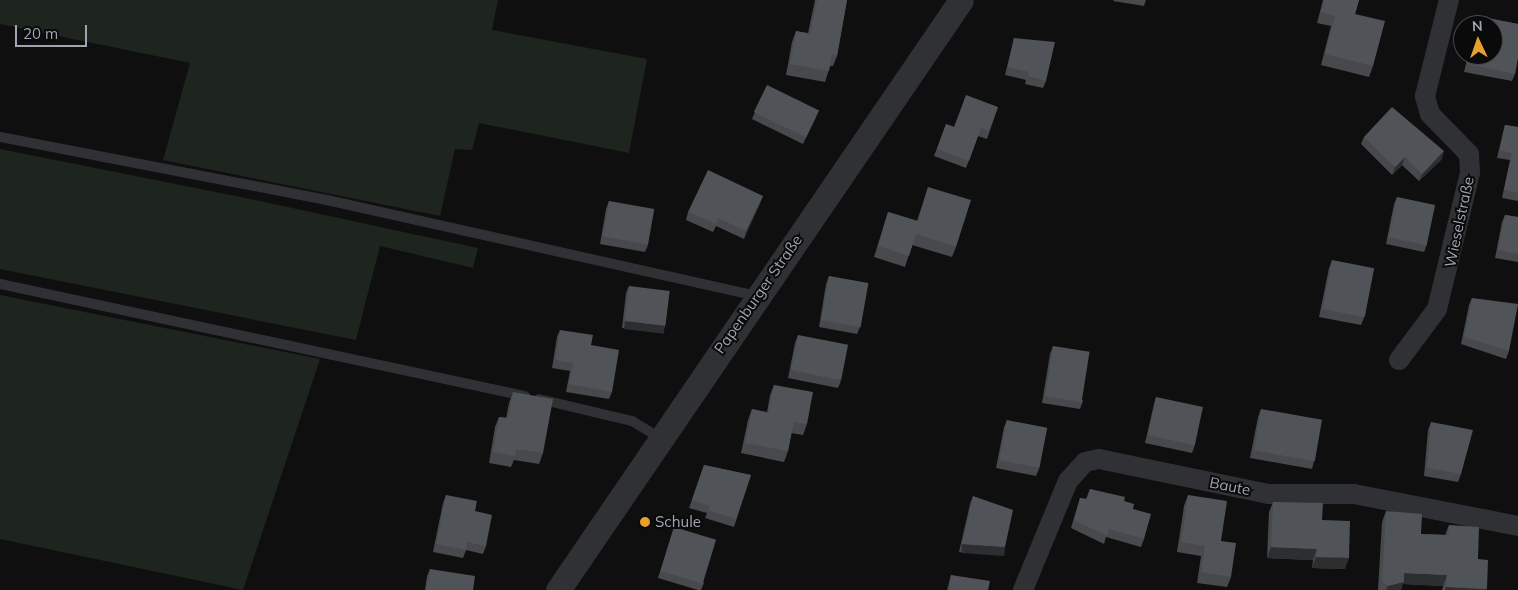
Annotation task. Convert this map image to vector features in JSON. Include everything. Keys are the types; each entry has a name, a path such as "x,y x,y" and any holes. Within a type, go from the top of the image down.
{"street":[{"name":"Papenburger Straße","path":"558,590 756,296 961,0"},
{"name":"Wieselstraße","path":"1399,360 1437,309 1470,173 1469,154 1430,114 1425,96 1449,0"},
{"name":"Baute","path":"1023,590 1068,481 1085,462 1099,459 1268,494 1354,494 1518,526"}],"lane":[{"path":"0,137 327,200 756,296"},
{"path":"0,284 461,380 632,421 660,438"}],"shaded area":[{"path":"0,0 498,0 492,30 647,59 629,153 479,123 472,150 455,149 440,216 163,160 190,63 0,24"},
{"path":"0,149 241,197 478,248 473,268 380,246 356,340 0,269"},
{"path":"0,295 320,359 243,590 0,539"}],"building":[{"path":"817,0 847,0 837,56 832,55 829,71 790,64 796,31 810,34"},
{"path":"1324,0 1359,0 1355,14 1385,21 1373,66 1325,54 1335,16 1321,12"},
{"path":"1503,21 1518,24 1518,57 1515,74 1472,65 1503,65"},
{"path":"1014,38 1055,42 1046,81 1028,76 1029,72 1008,67"},
{"path":"767,85 819,110 806,137 754,112"},
{"path":"966,95 998,107 989,131 981,128 969,161 937,149 946,124 954,127"},
{"path":"1392,107 1444,151 1422,174 1405,157 1395,167 1364,137"},
{"path":"1505,125 1518,127 1518,193 1504,190 1512,153 1500,150"},
{"path":"708,170 763,196 746,231 718,218 716,224 688,212"},
{"path":"928,187 971,200 956,247 916,234 909,256 878,246 888,212 918,221"},
{"path":"1397,197 1435,205 1427,245 1388,237"},
{"path":"609,201 654,209 648,244 603,236"},
{"path":"1505,215 1518,217 1518,254 1498,250"},
{"path":"1332,260 1374,268 1365,317 1322,309"},
{"path":"829,276 868,283 861,327 821,320"},
{"path":"629,286 670,291 665,326 625,321"},
{"path":"1472,298 1518,304 1509,351 1464,337"},
{"path":"560,330 593,335 591,345 619,350 612,392 569,384 573,363 555,360"},
{"path":"798,335 848,345 841,380 791,370"},
{"path":"1053,346 1090,352 1082,402 1045,396"},
{"path":"774,385 813,392 807,424 794,422 788,451 745,443 752,409 768,413"},
{"path":"513,392 553,399 543,453 516,449 515,456 493,452 499,417 508,418"},
{"path":"1156,397 1203,407 1195,445 1148,435"},
{"path":"1261,409 1322,420 1315,461 1254,450"},
{"path":"1007,420 1047,428 1039,468 999,460"},
{"path":"1431,422 1473,430 1461,474 1427,468"},
{"path":"704,465 751,475 736,519 708,510 710,506 692,500"},
{"path":"1090,489 1125,497 1124,501 1134,504 1133,509 1151,514 1144,539 1109,529 1107,536 1074,520 1080,498 1087,499"},
{"path":"446,495 477,501 475,511 492,515 486,546 467,542 466,550 436,544"},
{"path":"1188,495 1227,501 1221,541 1236,543 1231,577 1201,572 1205,546 1181,542"},
{"path":"973,496 1013,510 1005,547 962,544"},
{"path":"1273,502 1323,503 1322,520 1350,521 1349,558 1316,557 1317,549 1271,547"},
{"path":"1386,511 1422,514 1421,534 1448,535 1449,525 1479,527 1478,559 1488,560 1487,589 1446,587 1447,575 1404,573 1404,582 1388,586 1382,581"},
{"path":"674,527 716,540 703,584 661,571"},
{"path":"430,569 475,576 473,590 426,590"},
{"path":"951,575 990,581 988,590 949,590"}],"place":[{"name":"Schule","path":"645,522"}]}
